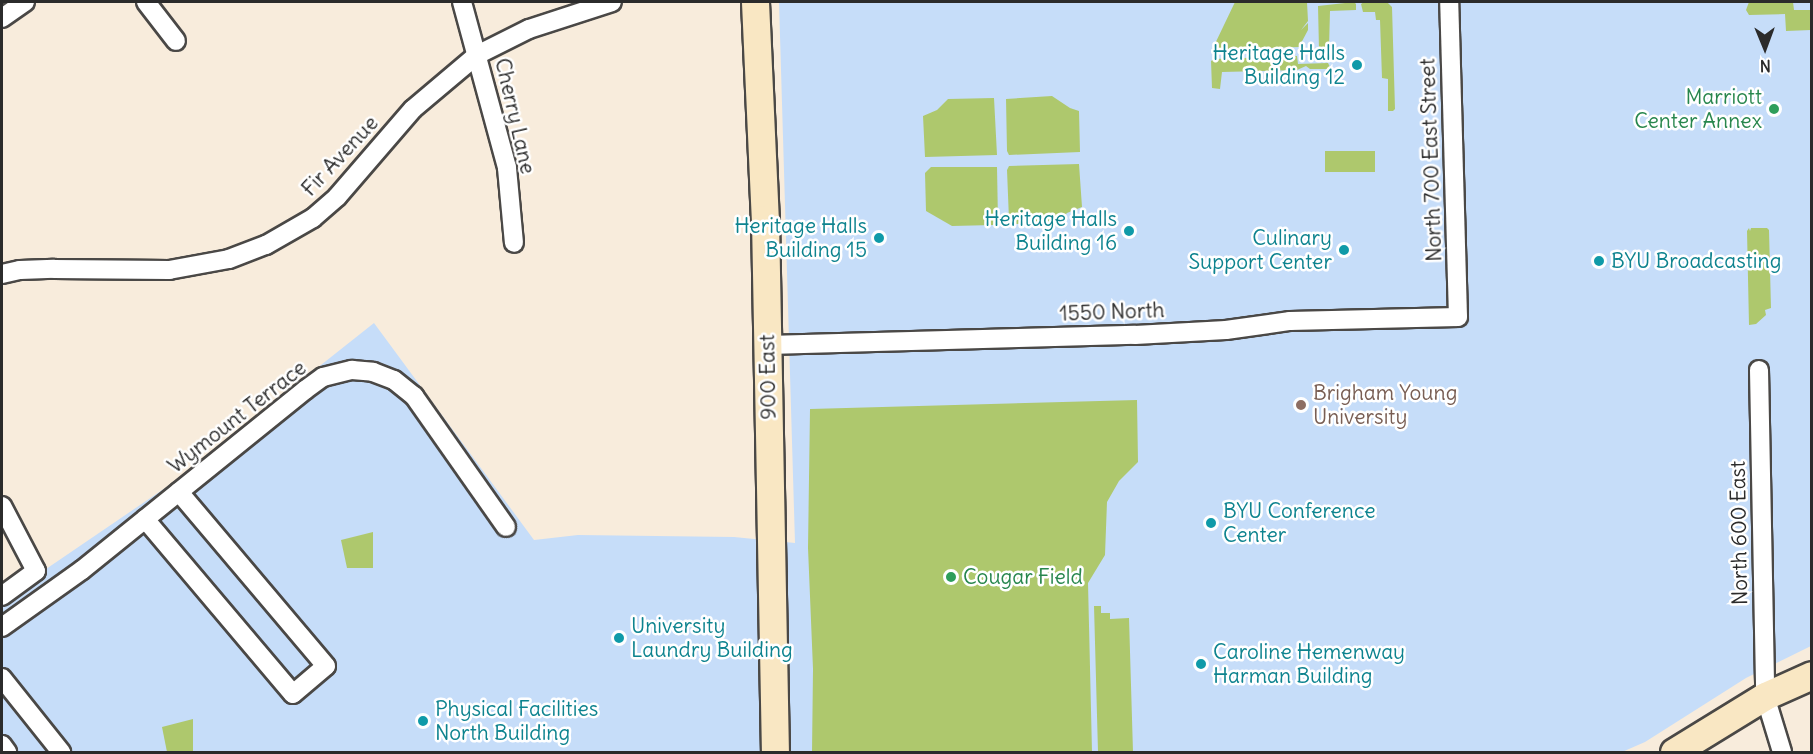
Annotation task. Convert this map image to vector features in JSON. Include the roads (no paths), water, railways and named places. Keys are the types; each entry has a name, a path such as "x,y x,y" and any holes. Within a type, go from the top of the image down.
{"main road":[{"name":"900 East","path":"755,2 765,219 775,753"},
{"path":"1674,753 1765,696 1812,675"}],"street":[{"path":"2,18 25,2"},
{"path":"146,2 176,41"},
{"name":"Cherry Lane","path":"462,2 507,168 514,243"},
{"name":"Fir Avenue","path":"2,274 20,270 54,269 170,270 229,259 266,245 313,218 337,197 413,109 477,55 570,8 612,2"},
{"name":"North 700 East Street","path":"1449,2 1458,317"},
{"name":"1550 North","path":"768,345 1135,335 1226,330 1290,321 1458,317"},
{"name":"Wymount Terrace","path":"2,627 82,570 323,377 352,370 373,372 394,380 414,396 506,527"},
{"name":"North 600 East","path":"1759,370 1765,696 1782,753"},
{"path":"145,519 293,694 326,666 179,492"},
{"path":"2,506 36,571 2,596"},
{"path":"2,678 61,753"},
{"path":"2,745 8,753"}],"place":[{"name":"Heritage Halls Building 12","path":"1357,65"},
{"name":"Marriott Center Annex","path":"1774,109"},
{"name":"Heritage Halls Building 16","path":"1129,231"},
{"name":"Heritage Halls Building 15","path":"879,238"},
{"name":"Culinary Support Center","path":"1344,250"},
{"name":"BYU Broadcasting","path":"1599,261"},
{"name":"Brigham Young University","path":"1301,405"},
{"name":"BYU Conference Center","path":"1211,523"},
{"name":"Cougar Field","path":"951,577"},
{"name":"University Laundry Building","path":"619,638"},
{"name":"Caroline Hemenway Harman Building","path":"1201,664"},
{"name":"Physical Facilities North Building","path":"423,721"}]}
